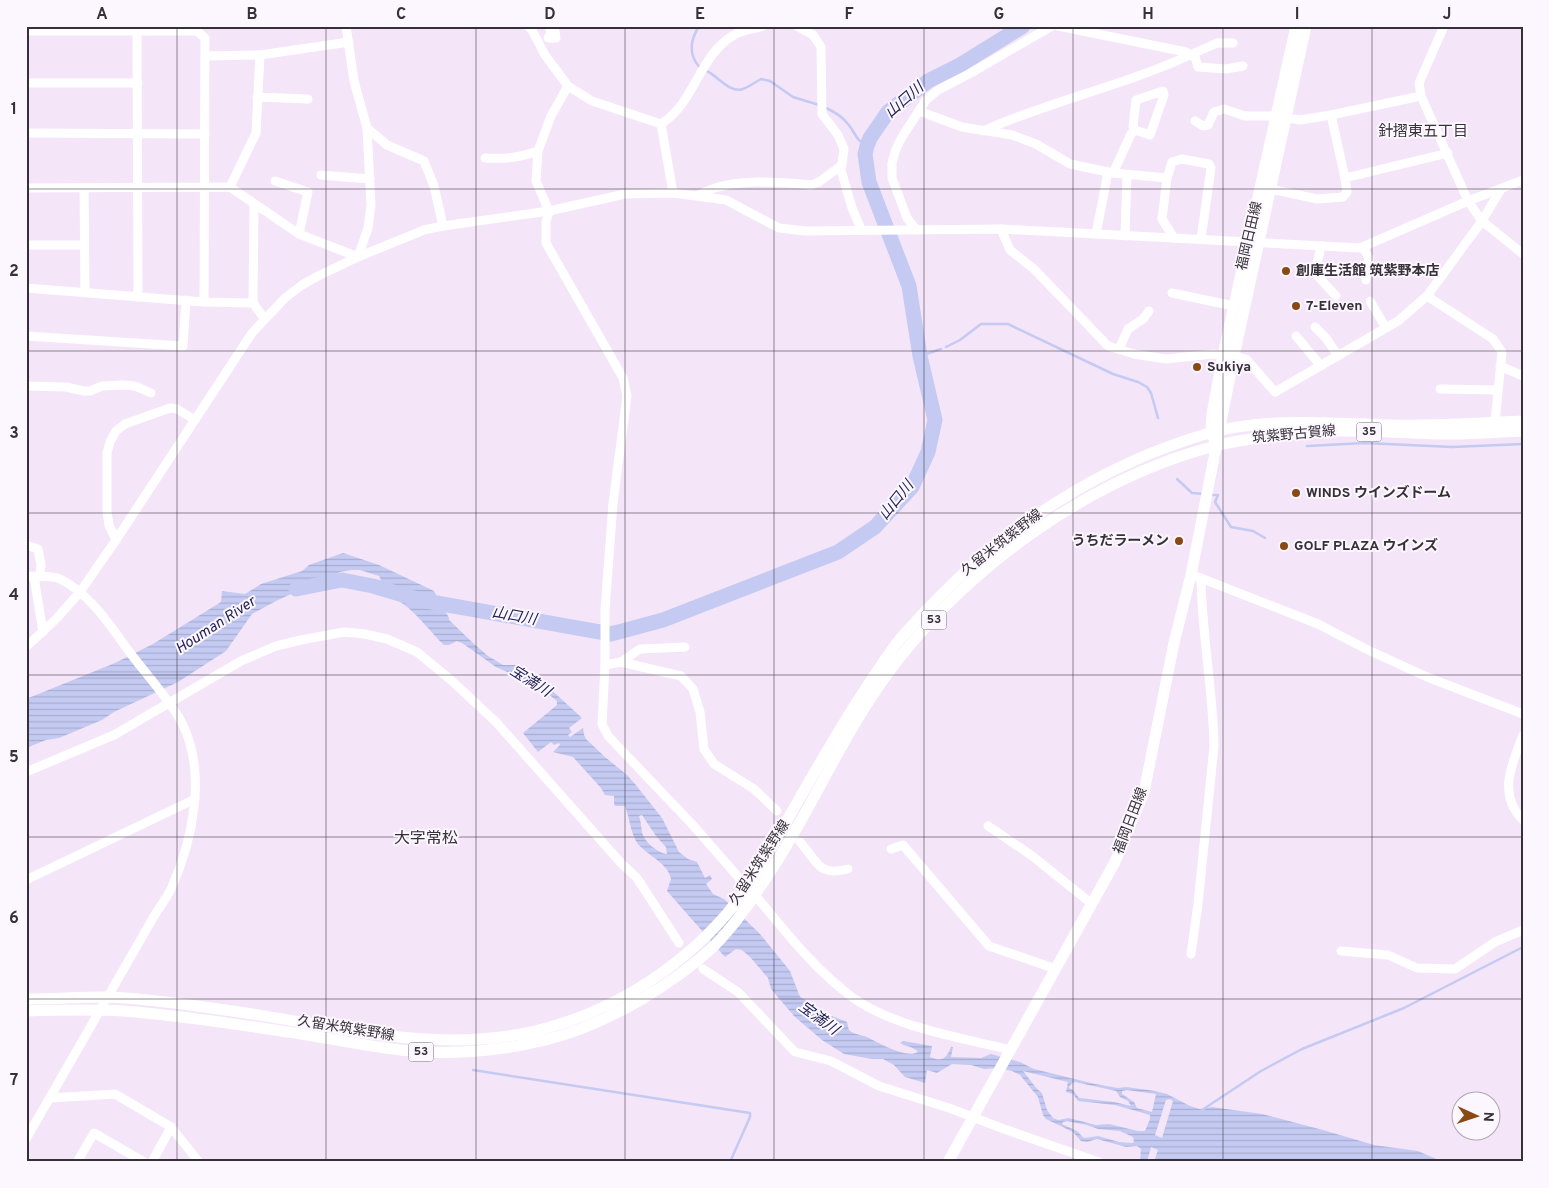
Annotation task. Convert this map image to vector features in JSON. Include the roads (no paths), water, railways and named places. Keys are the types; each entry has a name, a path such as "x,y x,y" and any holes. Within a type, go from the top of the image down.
{"main road":[{"name":"福岡日田線","path":"1229,356 1234,306 1270,189 1296,26"},
{"name":"福岡日田線","path":"948,1162 1115,862 1144,792 1174,643 1196,577 1216,445 1215,432 1229,356 1281,117 1306,26"},
{"name":"筑紫野古賀線","path":"1215,432 1284,423 1338,422 1389,425 1446,425 1523,421"},
{"name":"筑紫野古賀線","path":"1216,445 1295,434 1342,431 1459,434 1523,431"},
{"name":"久留米筑紫野線","path":"26,1011 99,1010 124,1012 283,1031 418,1052 465,1052 504,1048 561,1035 599,1021 653,992 716,943 749,894 847,716 900,639 958,578 988,551 1057,501 1142,456 1215,432"},
{"name":"久留米筑紫野線","path":"26,999 107,997 214,1008 417,1039 466,1041 513,1036 558,1025 596,1011 649,982 677,962 749,894 778,860 832,762 886,676 910,646 964,588 1034,531 1095,494 1145,470 1216,445"}],"street":[{"path":"346,26 354,81 367,128 370,179 371,205 368,228 358,257"},
{"path":"549,26 551,33 548,38 556,38 554,26"},
{"path":"661,124 670,118 684,102 716,48 735,30 763,26"},
{"path":"797,26 813,35 821,47 822,114 838,135 844,150 842,170 852,208 864,230"},
{"path":"913,229 892,178 892,163 896,149 918,111 926,100 938,90 1052,26"},
{"path":"1058,26 1186,52 1195,57 1198,67 1226,69 1243,66"},
{"path":"1444,26 1419,83 1421,96 1468,201 1482,222 1523,254"},
{"path":"137,28 138,297"},
{"path":"26,32 137,28 197,31 205,38 204,302"},
{"path":"532,28 545,55 568,86 592,101 661,124"},
{"path":"206,56 260,55 348,42"},
{"path":"983,131 1012,118 1160,69 1217,43 1232,43"},
{"path":"230,187 256,133 260,55"},
{"path":"26,83 138,84"},
{"path":"568,86 551,116 538,151 536,181 549,211 546,222 546,244 623,378 627,396 613,503 605,610 602,724 608,736 691,823 749,894 819,969 853,998 878,1012 908,1024 1010,1052"},
{"path":"1163,92 1164,95 1150,135 1135,130 1133,126 1136,100 1163,92"},
{"path":"1195,121 1203,126 1208,125 1214,112 1224,109 1245,116 1281,117 1300,120 1421,96"},
{"path":"257,97 308,99"},
{"path":"918,111 962,127 1012,136 1036,144 1070,164 1110,173 1168,178"},
{"path":"1270,189 1317,198 1343,197 1347,192 1345,178 1331,115"},
{"path":"661,124 673,193"},
{"path":"367,128 387,145 424,161 434,186 443,226"},
{"path":"1096,234 1110,173 1130,134 1135,130"},
{"path":"26,133 205,134"},
{"path":"485,158 513,158 538,151"},
{"path":"1345,178 1448,153"},
{"path":"1174,238 1162,219 1172,162 1182,159 1209,164 1211,168 1201,239"},
{"path":"699,195 710,189 759,181 811,185 819,182 842,165"},
{"path":"321,175 370,179"},
{"path":"1126,236 1127,175"},
{"path":"26,647 43,632 80,592 240,350 264,318 302,285 358,257 424,230 549,211 626,194 673,193 726,200 779,228 804,231 1001,229 1360,248 1468,201 1523,180"},
{"path":"274,181 308,192 299,234"},
{"path":"26,188 230,187 299,234 358,257"},
{"path":"84,188 85,292"},
{"path":"1001,229 1010,250 1034,269 1108,346 1134,354 1166,359 1213,354 1246,359 1275,392 1398,321 1427,296 1482,222 1501,189"},
{"path":"254,204 253,303 264,318"},
{"path":"26,246 84,245"},
{"path":"1321,246 1315,273 1336,296"},
{"path":"1363,247 1369,258 1366,280"},
{"path":"26,288 204,302 253,303"},
{"path":"1172,293 1234,306"},
{"path":"1427,296 1493,339 1502,352 1495,422"},
{"path":"26,336 183,346 186,300"},
{"path":"1370,301 1386,328"},
{"path":"1119,349 1128,329 1143,319 1149,311"},
{"path":"1315,327 1326,338 1338,356"},
{"path":"1296,336 1321,366"},
{"path":"1500,366 1522,375"},
{"path":"26,386 90,391 102,386 123,384 135,386 151,393"},
{"path":"1440,389 1498,390"},
{"path":"116,540 107,512 107,453 116,431 125,424 170,408 178,409 195,420"},
{"path":"26,545 38,550 41,565 34,577 43,632"},
{"path":"26,1139 99,1010 170,891 182,862 190,835 195,798 194,764 191,747 182,723 166,700 80,592 59,578 34,577"},
{"path":"1196,577 1318,624 1427,677 1523,714"},
{"path":"1191,954 1198,910 1214,746 1214,720 1202,612 1196,577"},
{"path":"26,772 114,735 166,700 184,693 241,661 276,646 344,632 387,639 417,652 452,680 496,722 621,863 638,878 679,943"},
{"path":"621,662 640,648 685,647"},
{"path":"605,663 621,662 682,676 693,690 700,712 704,749 714,764 754,789 777,812"},
{"path":"1523,735 1510,768 1508,789 1513,810 1523,820"},
{"path":"26,880 195,798"},
{"path":"988,826 1031,855 1092,904"},
{"path":"800,842 825,871 835,872 848,869"},
{"path":"891,848 903,845 989,946 1056,969"},
{"path":"1341,951 1388,956 1417,968 1455,969 1495,942 1523,930"},
{"path":"703,969 738,992 795,1052 831,1061 879,1086 975,1114 1004,1129 1099,1162"},
{"path":"50,1098 115,1094 171,1126 199,1162"},
{"path":"152,1162 171,1126"},
{"path":"77,1162 94,1133 144,1162"}],"water":[{"path":"343,553 379,565 434,591 449,620 488,656 503,665 516,665 536,681 546,685 582,718 569,728 572,732 568,735 570,737 583,728 586,739 627,775 662,818 679,852 688,859 697,862 705,878 710,875 712,879 706,884 713,894 724,899 760,934 790,971 800,997 812,1003 829,1017 832,1016 847,1022 849,1030 852,1032 900,1052 913,1054 918,1052 900,1043 903,1041 932,1046 930,1057 938,1059 946,1057 951,1047 953,1047 951,1057 981,1058 991,1054 1020,1062 1034,1069 1095,1084 1155,1091 1167,1094 1200,1109 1212,1107 1262,1114 1374,1145 1418,1151 1443,1162 1154,1162 1158,1150 1151,1147 1147,1162 1140,1162 1141,1149 1137,1146 1126,1147 1097,1139 1087,1142 1081,1141 1073,1132 1046,1119 1038,1097 1020,1075 1012,1071 952,1064 937,1073 927,1070 925,1083 905,1077 894,1065 883,1059 844,1054 822,1040 794,1016 771,989 768,978 742,950 736,949 725,957 667,891 671,879 669,873 662,864 638,844 633,835 625,806 615,806 614,796 605,795 573,757 553,752 560,745 559,743 554,745 551,742 538,752 523,733 557,705 557,701 547,693 535,691 516,676 496,667 462,643 457,641 444,645 412,611 398,600 389,596 379,576 360,570 340,572 304,591 291,594 252,614 226,651 178,682 114,712 102,720 59,738 46,740 26,748 26,699 115,663 153,644 221,602 222,591 245,594 261,584 302,571 309,565","holes":["642,815 666,847 667,854 656,849 645,840 639,816","1023,1071 1068,1082 1066,1092 1073,1094 1078,1101 1115,1105 1150,1115 1150,1119 1145,1131 1109,1124 1096,1125 1069,1118 1058,1120 1053,1118 1047,1110 1042,1093","1075,1082 1116,1091 1131,1106 1079,1098 1069,1088","1122,1091 1156,1094 1152,1112 1137,1108 1134,1102 1122,1094","1170,1099 1173,1101 1162,1138 1155,1135 1166,1100","1067,1121 1098,1129 1120,1131 1133,1137 1134,1142 1119,1142 1098,1136 1084,1138 1077,1131 1062,1124"]}],"waterway":[{"path":"699,26 692,42 692,53 700,68"},
{"name":"山口川","path":"296,589 342,580 373,586 420,600 611,634 663,620 838,552 875,527 912,487 928,452 935,420 920,356 909,286 869,182 865,154 867,146 870,138 888,112 928,81 960,65 1023,26"},
{"path":"705,70 733,89 743,89 761,79 770,81 793,97 819,105"},
{"path":"824,107 843,119 858,139 867,146"},
{"path":"946,347 960,340 981,324 1008,324 1113,374 1147,387 1151,393 1158,418"},
{"path":"920,356 941,349"},
{"path":"1307,446 1365,443 1452,447 1523,444"},
{"path":"1177,479 1192,493 1204,494"},
{"path":"1210,495 1218,495 1215,502 1231,527 1253,531 1265,538"},
{"path":"1202,1110 1261,1071 1302,1049 1404,1008 1523,947"},
{"path":"473,1070 750,1113 750,1117 730,1162"}],"place":[{"name":"創庫生活館 筑紫野本店","path":"1286,271"},
{"name":"7-Eleven","path":"1296,306"},
{"name":"Sukiya","path":"1197,367"},
{"name":"WINDS ウインズドーム","path":"1296,493"},
{"name":"うちだラーメン","path":"1179,541"},
{"name":"GOLF PLAZA ウインズ","path":"1284,546"}],"district":[{"name":"針摺東五丁目","path":"1423,132"},
{"name":"大字常松","path":"426,839"}],"water label":[{"name":"Houman River","path":"216,626"},
{"name":"宝満川","path":"530,682"},
{"name":"宝満川","path":"818,1019"}]}
